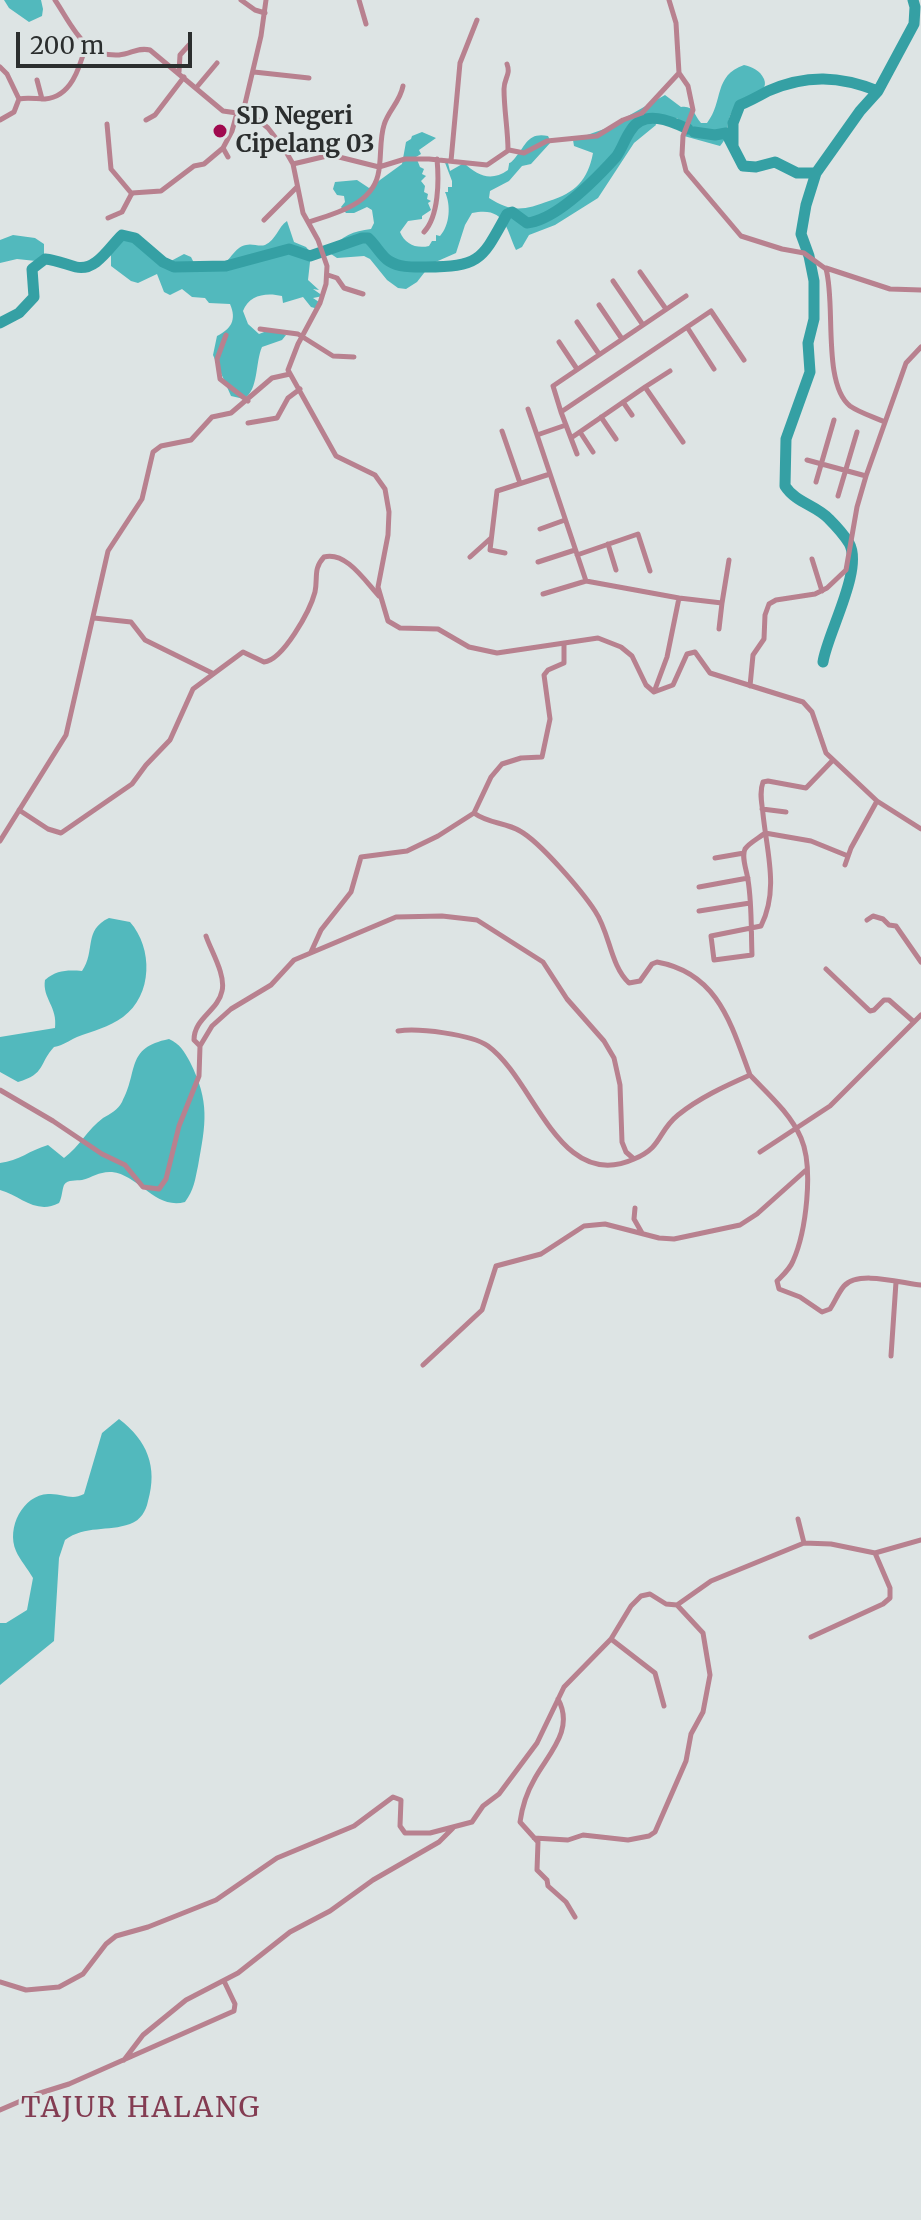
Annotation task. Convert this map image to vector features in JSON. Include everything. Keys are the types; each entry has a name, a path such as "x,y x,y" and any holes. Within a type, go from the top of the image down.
{"street":[{"path":"55,0 76,35 86,45 102,53 118,55 139,48 147,49 223,111 237,113"},
{"path":"241,0 265,13"},
{"path":"132,194 161,191 223,148 237,113 244,108 254,72 266,0"},
{"path":"359,0 366,24"},
{"path":"669,0 676,23 679,73 688,86 693,110 683,136 682,155 686,171 741,236 806,253 824,267 890,289 921,290"},
{"path":"451,161 460,63 477,20"},
{"path":"19,99 54,97 69,86 78,72 86,45"},
{"path":"146,120 155,115 181,75 180,55 189,45"},
{"path":"196,88 217,63"},
{"path":"507,64 510,73 504,88 508,150"},
{"path":"0,67 7,74 19,99 14,112 0,120"},
{"path":"254,72 309,78"},
{"path":"293,164 331,155 379,167 405,159 485,165 508,150 526,153 547,141 597,136 623,120 644,112 679,73"},
{"path":"37,80 42,99"},
{"path":"309,222 357,203 375,183 383,126 402,94 403,86"},
{"path":"244,108 275,135 293,164 296,188 326,260 328,275 317,311 290,360 290,374 336,456 375,475 387,494 388,535 379,578 379,596 385,616 394,627 438,629 483,651 506,654 590,638 621,647 632,656 648,688 654,692"},
{"path":"107,124 109,162 115,176 132,194"},
{"path":"223,148 228,157"},
{"path":"424,232 431,224 437,159"},
{"path":"264,220 296,188"},
{"path":"108,218 122,212 132,194"},
{"path":"824,267 830,287 834,365 840,394 851,406 885,422"},
{"path":"640,272 666,309"},
{"path":"328,275 338,279 344,288 363,294"},
{"path":"613,281 643,325"},
{"path":"577,454 553,386 686,296"},
{"path":"599,305 622,339"},
{"path":"561,412 711,311 744,360"},
{"path":"577,322 599,354"},
{"path":"687,327 714,369"},
{"path":"260,329 302,335 333,356 354,357"},
{"path":"226,335 217,359 219,377 248,401"},
{"path":"559,342 577,369"},
{"path":"750,686 753,655 764,639 767,607 772,601 801,598 822,591 845,574 866,476 906,363 921,347"},
{"path":"571,438 670,371"},
{"path":"0,841 66,735 108,551 142,499 153,452 161,446 191,440 212,417 231,413 272,378 290,374"},
{"path":"645,387 683,442"},
{"path":"248,423 277,418 288,398 300,389"},
{"path":"623,402 632,415"},
{"path":"528,409 586,581"},
{"path":"601,417 616,439"},
{"path":"816,482 834,420"},
{"path":"537,435 566,425"},
{"path":"502,431 520,483"},
{"path":"580,432 593,452"},
{"path":"838,496 857,432"},
{"path":"807,460 866,476"},
{"path":"505,553 490,550 497,491 550,474"},
{"path":"540,529 565,520"},
{"path":"538,562 638,534 650,571"},
{"path":"470,557 492,537"},
{"path":"608,544 616,570"},
{"path":"19,810 48,829 61,833 137,780 146,765 166,745 189,695 243,652 264,662 278,656 312,601 316,590 315,571 326,556 337,556 348,564 379,596"},
{"path":"812,559 822,591"},
{"path":"719,629 729,560"},
{"path":"543,594 586,581 722,603"},
{"path":"654,692 667,657 679,598"},
{"path":"94,618 131,622 145,640 213,674"},
{"path":"311,952 321,930 351,892 361,857 407,851 438,836 474,813 491,777 502,764 543,756 550,719 544,675 564,663 564,645"},
{"path":"654,692 673,685 684,660 692,652 699,656 708,672 797,699 806,704 814,718 824,751 877,801 921,829"},
{"path":"833,760 806,788 765,781 761,788 762,809 765,833 772,873 771,901 764,911 763,923 751,929 711,936 714,960 752,955 751,929 750,903 744,853 748,846 765,833 811,841 848,856"},
{"path":"845,865 877,801"},
{"path":"762,809 786,812"},
{"path":"474,813 492,823 515,828 541,848 599,917 616,963 629,983 640,981 657,962 681,969 709,988 720,1001 750,1075 797,1129 805,1149 807,1199 797,1251 790,1267 777,1281 778,1288 822,1312 830,1309 845,1285 855,1279 921,1285"},
{"path":"715,858 744,853"},
{"path":"699,887 748,878"},
{"path":"699,911 750,903"},
{"path":"0,1090 102,1154 125,1165 143,1187 154,1190 162,1187 179,1126 199,1076 200,1046 207,1031 223,1015 271,985 294,960 311,952 396,917 442,916 477,920 533,954 548,967 567,999 611,1052 618,1075 622,1142 626,1152 634,1159"},
{"path":"867,920 873,916 896,926 921,962"},
{"path":"200,1046 194,1038 196,1028 217,1002 223,987 206,936"},
{"path":"760,1152 830,1106 918,1021 889,1000 884,1000 870,1011 826,969"},
{"path":"398,1031 455,1036 484,1044 510,1070 540,1113 577,1157 603,1167 618,1165 653,1149 673,1120 686,1109 750,1075"},
{"path":"423,1365 482,1310 496,1266 541,1254 584,1226 605,1224 659,1238 684,1238 740,1225 757,1214 806,1170"},
{"path":"635,1208 634,1219 643,1234"},
{"path":"891,1356 896,1282"},
{"path":"798,1519 804,1543"},
{"path":"124,2060 143,2035 186,2000 244,1969 290,1932 330,1911 373,1880 439,1842 453,1828 472,1822 483,1806 499,1794 537,1743 564,1687 611,1639 631,1606 641,1596 650,1594 666,1604 677,1605 711,1581 804,1543 831,1544 875,1553 921,1540"},
{"path":"811,1637 890,1598 890,1588 875,1553"},
{"path":"534,1838 568,1840 583,1835 628,1840 655,1832 686,1761 691,1734 703,1712 710,1675 703,1633 677,1605"},
{"path":"611,1639 651,1669 664,1706"},
{"path":"558,1699 564,1721 560,1738 532,1783 520,1819 521,1825 539,1845 535,1863 537,1870 547,1880 548,1886 563,1898 575,1917"},
{"path":"0,1982 16,1989 43,1990 72,1981 89,1968 112,1939 159,1924 216,1900 277,1858 354,1826 393,1797 398,1797 402,1802 402,1832 419,1834 449,1826 453,1828"},
{"path":"0,2110 234,2011 235,2004 224,1981"}],"shaded area":[{"path":"4,0 41,0 42,16 29,22 9,8"},
{"path":"744,65 758,71 765,85 732,112 720,146 684,136 689,130 677,118 654,118 656,125 634,143 598,198 555,225 529,235 522,247 516,250 503,221 498,216 483,212 472,213 456,253 431,264 417,282 406,289 398,288 387,280 364,256 337,258 331,254 330,250 344,238 371,229 374,223 372,210 367,207 346,213 341,207 345,202 344,196 337,195 333,189 335,182 357,180 369,188 402,164 406,142 412,136 422,132 436,138 419,150 421,154 416,157 424,169 422,174 426,176 421,181 425,186 424,192 428,194 427,199 431,201 428,203 431,210 422,219 408,221 400,232 408,242 424,247 436,241 436,235 440,236 448,221 445,192 452,187 452,181 444,160 450,171 464,163 480,174 496,176 508,170 509,163 532,138 548,136 551,142 531,164 522,166 509,181 490,191 489,198 512,208 540,204 573,189 588,171 593,153 574,146 573,140 607,128 665,95 681,107 691,109 701,123 707,123 723,82 734,70"},
{"path":"287,221 294,242 311,253 308,280 319,290 313,289 323,296 313,298 322,304 318,309 311,307 303,297 283,303 282,296 270,294 249,301 243,311 248,324 259,334 272,329 286,335 282,340 262,347 249,395 244,399 231,396 213,355 217,336 231,323 233,315 230,304 209,303 205,298 192,297 182,289 170,295 164,292 157,274 138,283 131,281 111,266 111,253 121,235 130,234 143,239 171,261 184,254 191,257 194,263 218,266 242,246 269,243"},
{"path":"13,235 35,238 44,244 44,254 36,261 17,259 0,263 0,240"},
{"path":"109,918 130,922 143,945 146,958 144,984 133,1008 112,1024 54,1047 38,1072 27,1079 18,1082 0,1072 0,1037 55,1028 45,980 62,971 82,971 96,929"},
{"path":"169,1039 188,1058 203,1101 201,1151 194,1185 185,1202 165,1201 122,1174 112,1172 68,1182 64,1185 59,1203 51,1206 36,1206 0,1190 0,1163 48,1145 64,1158 98,1122 120,1105 135,1062 145,1048"},
{"path":"119,1419 137,1436 148,1455 152,1477 146,1508 140,1518 130,1524 80,1532 65,1540 59,1558 54,1641 0,1685 0,1623 6,1623 27,1610 33,1578 13,1542 19,1514 24,1506 39,1496 75,1497 84,1494 102,1433"}],"waterway":[{"path":"823,662 848,585 852,554 849,543 829,519 785,486 786,439 810,372 808,343 814,319 814,281 801,234 816,173 878,91 914,24 913,0"},
{"path":"733,146 733,123 740,105 768,91 796,82 823,79 850,82 878,91"},
{"path":"0,323 19,313 34,297 32,269 45,259 76,267 90,266 122,235 135,238 163,262 174,267 226,266 289,249 310,256 362,238 368,238 389,261 402,266 444,267 469,262 485,251 507,214 512,212 527,223 551,215 563,207 616,157 636,124 650,118 688,129"},
{"path":"694,132 726,133 743,166 756,167 775,162 797,173 816,173"}],"place":[{"name":"SD Negeri Cipelang 03","path":"220,131"}],"district":[{"name":"TAJUR HALANG","path":"141,2109"}]}
